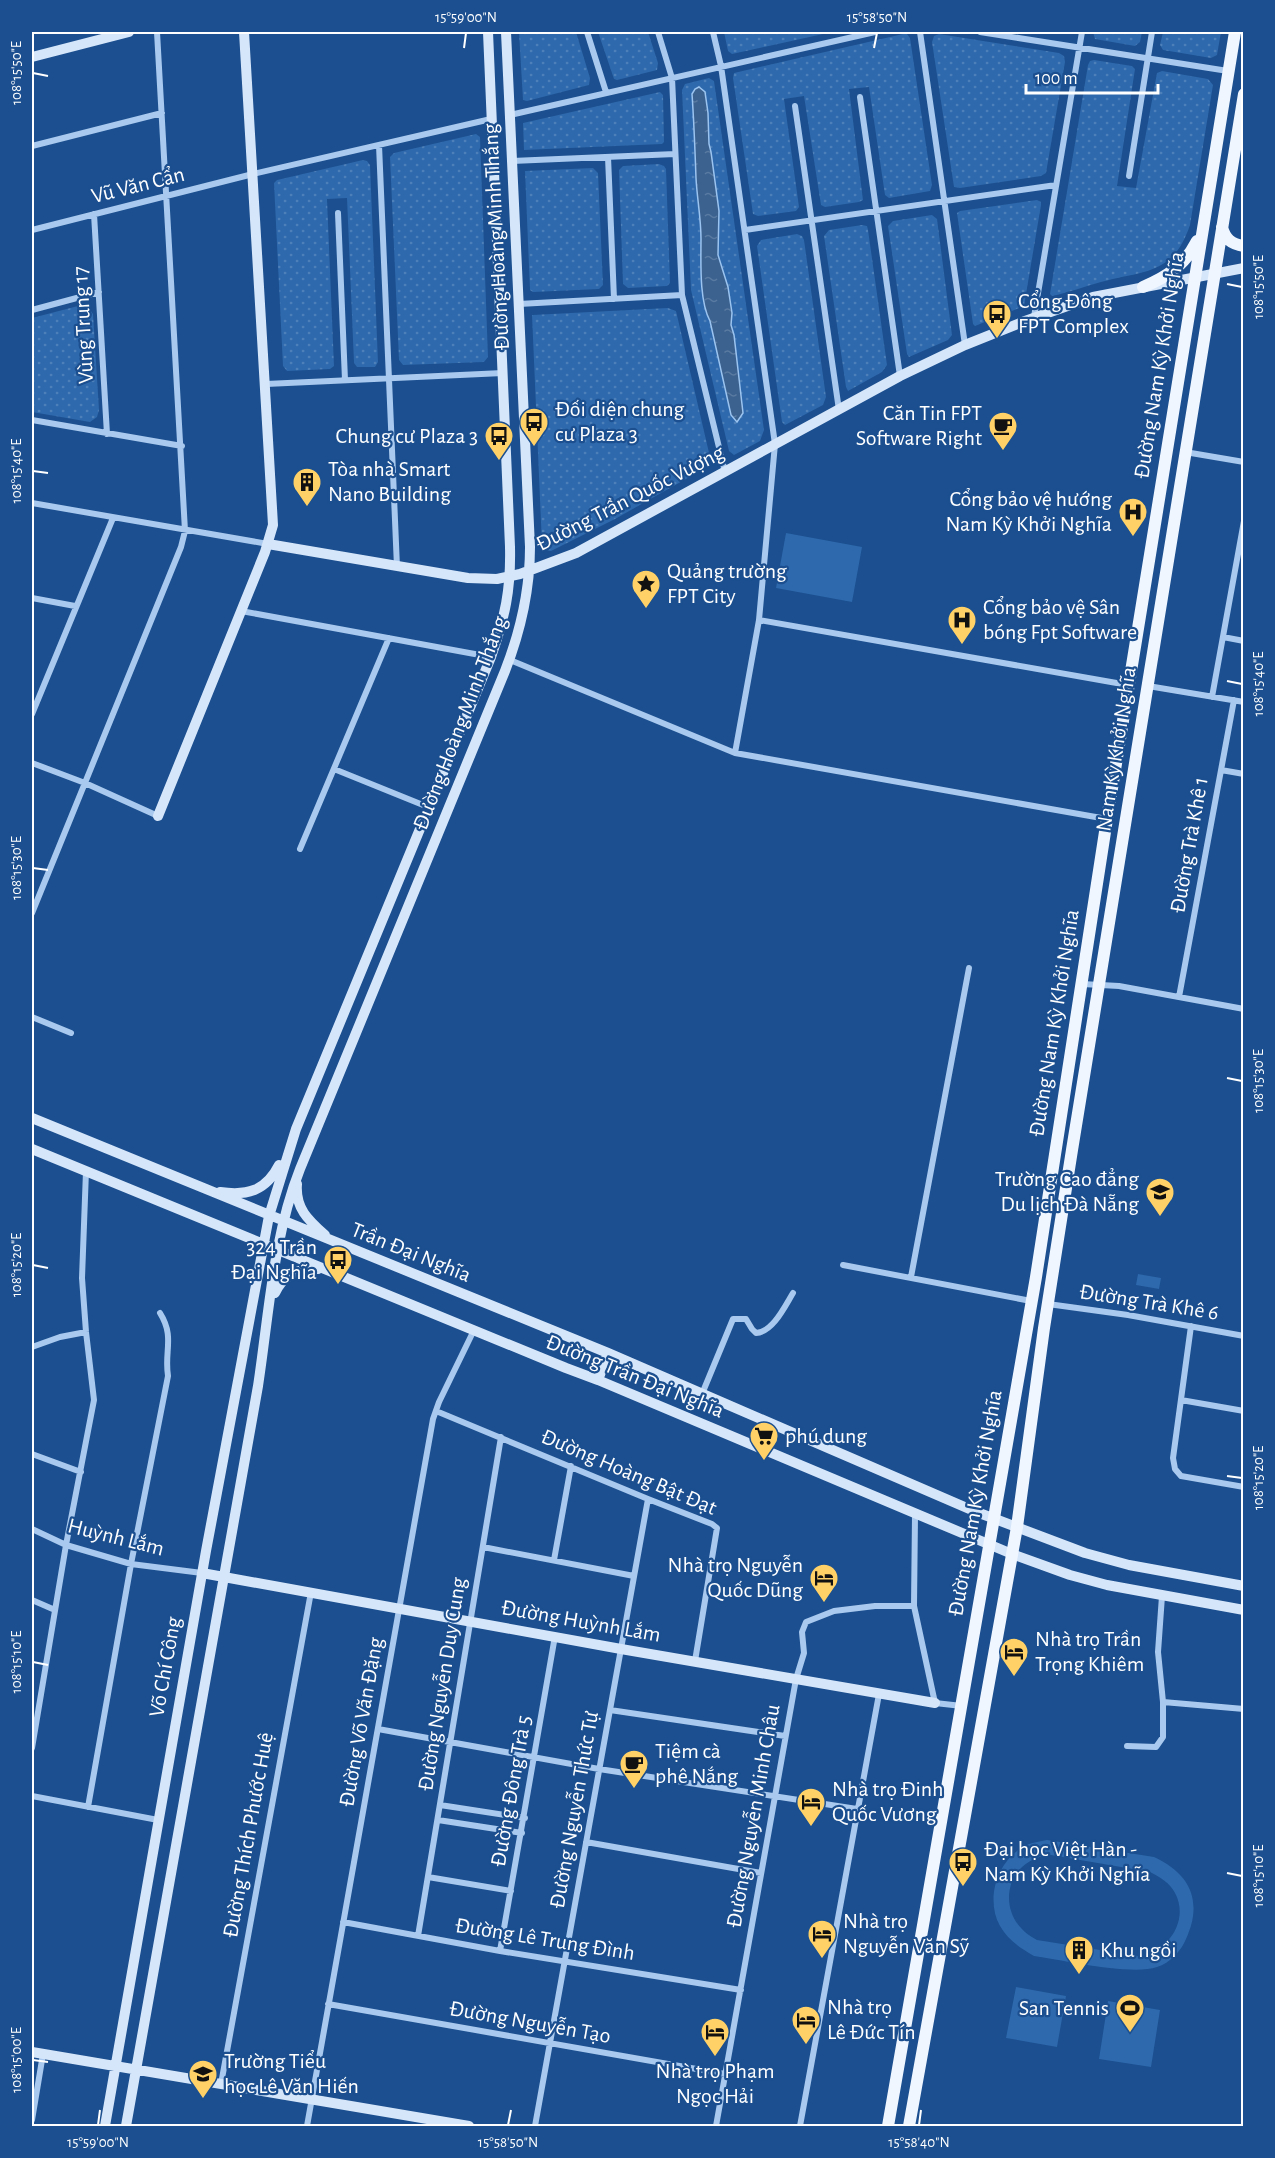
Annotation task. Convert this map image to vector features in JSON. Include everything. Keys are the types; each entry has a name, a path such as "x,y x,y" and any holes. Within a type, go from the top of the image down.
{"main road":[{"path":"32,57 129,32"},
{"path":"158,816 268,544 273,518 244,32"},
{"name":"Đường Hoàng Minh Thắng","path":"269,1216 296,1130 490,657 506,608 511,576 488,32"},
{"name":"Đường Hoàng Minh Thắng","path":"283,1221 300,1169 510,660 526,606 530,571 506,32"},
{"name":"Đường Nam Kỳ Khởi Nghĩa","path":"888,2127 1031,1301 1128,685 1235,32"},
{"name":"Nam Kỳ Khởi Nghĩa","path":"1048,1304 1244,94"},
{"path":"492,119 510,115"},
{"path":"1143,287 1167,276 1180,265 1191,251 1203,226"},
{"path":"1222,226 1227,238 1237,245 1244,246"},
{"name":"Đường Trần Quốc Vượng","path":"268,544 476,579 511,576 530,571 587,548 900,376 965,345 1034,317 1093,297 1244,268"},
{"path":"502,372 522,372"},
{"path":"428,807 446,815"},
{"name":"Trần Đại Nghĩa","path":"32,1118 608,1353 974,1512 994,1518"},
{"path":"202,1188 237,1194 250,1193 260,1188 276,1172 296,1130"},
{"path":"32,1149 86,1171"},
{"path":"300,1169 297,1190 301,1210 311,1223 333,1241"},
{"name":"Đường Trần Đại Nghĩa","path":"86,1171 598,1380 990,1546 1070,1575 1162,1596 1244,1610"},
{"name":"Võ Chí Công","path":"105,2127 158,1820 197,1573 269,1216"},
{"name":"Võ Chí Công","path":"126,2127 258,1386 283,1221"},
{"path":"270,1305 276,1290 291,1274 308,1269 327,1270"},
{"path":"1031,1301 1048,1304"},
{"name":"Đường Nam Kỳ Khởi Nghĩa","path":"909,2127 1017,1527 1048,1304"},
{"path":"598,1380 608,1353"},
{"path":"994,1518 1085,1553 1129,1565 1244,1586"},
{"name":"Đường Huỳnh Lắm","path":"197,1573 935,1703"},
{"path":"37,2053 312,2099 410,2121 469,2127"}],"street":[{"path":"32,912 181,547 185,531 182,446 156,32"},
{"path":"587,32 606,92"},
{"path":"658,32 672,78 682,295 725,472"},
{"path":"713,32 721,66 775,444 759,620 735,753"},
{"path":"510,115 875,32"},
{"path":"920,32 965,345"},
{"path":"980,32 1228,71"},
{"path":"1034,317 1082,32"},
{"path":"1129,176 1152,32"},
{"path":"860,97 900,376"},
{"path":"795,106 839,410"},
{"path":"32,146 162,113"},
{"name":"Vũ Văn Cẩn","path":"32,230 253,174 492,119"},
{"path":"379,145 398,567"},
{"path":"512,161 675,154"},
{"path":"608,157 614,299"},
{"path":"745,230 1056,185"},
{"path":"338,213 345,380"},
{"name":"Vùng Trung 17","path":"94,214 107,434"},
{"path":"32,310 99,292"},
{"path":"519,304 682,295"},
{"path":"266,384 502,372"},
{"path":"32,420 182,446"},
{"path":"1185,452 1244,462"},
{"name":"Đường Trần Quốc Vượng","path":"32,503 268,544"},
{"path":"32,714 113,518"},
{"path":"1212,697 1244,521"},
{"path":"32,598 75,606"},
{"path":"242,611 490,657"},
{"path":"759,620 1128,685"},
{"path":"1223,637 1244,641"},
{"path":"300,849 389,638"},
{"path":"510,660 735,753 1107,819"},
{"path":"1147,686 1244,702"},
{"name":"Đường Trà Khê 1","path":"1179,997 1234,700"},
{"path":"32,763 85,783 158,816"},
{"path":"334,769 428,807"},
{"path":"1221,770 1244,774"},
{"path":"911,1277 969,968"},
{"path":"1081,984 1119,986 1244,1009"},
{"path":"32,1017 71,1033"},
{"path":"32,1748 66,1545 94,1400 86,1332 82,1248 86,1171"},
{"path":"843,1265 1031,1301"},
{"path":"702,1394 733,1319 746,1319 752,1329 760,1333 765,1331 793,1293"},
{"name":"Đường Trà Khê 6","path":"1048,1304 1128,1315 1244,1336"},
{"path":"88,1807 131,1564 168,1376 166,1366 168,1331 160,1313"},
{"path":"1191,1326 1173,1458 1175,1469 1181,1476 1244,1487"},
{"name":"Đường Võ Văn Đặng","path":"307,2127 436,1411 474,1330"},
{"path":"32,1347 60,1337 86,1332"},
{"path":"1181,1400 1244,1411"},
{"name":"Đường Hoàng Bật Đạt","path":"436,1411 717,1528 695,1661"},
{"name":"Đường Nguyễn Duy Cung","path":"418,1936 501,1437"},
{"path":"32,1454 81,1472"},
{"path":"554,1560 571,1466"},
{"name":"Đường Nguyễn Thức Tự","path":"535,2127 648,1499"},
{"path":"915,1515 914,1606 935,1703"},
{"name":"Huỳnh Lắm","path":"32,1529 66,1545 131,1564 197,1573"},
{"path":"483,1547 634,1576"},
{"name":"Đường Thích Phước Huệ","path":"222,2084 311,1592"},
{"path":"1127,1746 1152,1748 1160,1744 1163,1737 1158,1652 1162,1596"},
{"path":"32,1600 55,1610"},
{"name":"Đường Nguyễn Minh Châu","path":"716,2127 785,1736 796,1679 804,1653 802,1632 806,1622 834,1611 875,1606 914,1606"},
{"name":"Đường Đông Trà 5","path":"500,1951 555,1636"},
{"path":"800,2127 879,1694"},
{"path":"1162,1702 1244,1709"},
{"name":"Đường Huỳnh Lắm","path":"935,1703 962,1706"},
{"path":"610,1710 785,1736"},
{"path":"378,1729 599,1769 857,1809"},
{"path":"32,1796 158,1820"},
{"path":"441,1805 525,1818"},
{"path":"438,1820 522,1833"},
{"path":"586,1842 761,1873"},
{"path":"428,1877 511,1891"},
{"name":"Đường Lê Trung Đình","path":"343,1922 500,1951 741,1990"},
{"name":"Đường Nguyễn Tạo","path":"328,2004 726,2074"},
{"path":"32,2120 37,2053"}],"shaded area":[{"path":"519,32 576,32 590,78 589,85 527,101 523,100"},
{"path":"598,32 648,32 658,63 657,70 614,79"},
{"path":"724,32 832,32 732,54 728,51"},
{"path":"1093,32 1142,32 1140,42 1135,46 1095,39"},
{"path":"1163,32 1221,32 1217,55 1211,58 1163,50 1160,45"},
{"path":"907,34 910,38 932,185 930,191 889,198 885,195 869,87 849,89 863,200 825,207 821,205 804,96 784,99 799,207 796,211 758,216 753,214 734,73"},
{"path":"939,34 1059,53 1064,56 1065,62 1046,173 1041,176 954,187 932,42 934,36"},
{"path":"1094,60 1132,66 1135,69 1117,186 1136,188 1157,73 1162,71 1208,79 1213,85 1190,225 1175,253 1156,268 1052,296 1050,294 1088,65"},
{"path":"709,78 714,81 764,430 760,441 734,455 729,451 691,290 682,90 685,84"},
{"path":"660,92 663,95 664,142 662,144 524,150 523,123"},
{"path":"476,134 480,137 488,357 484,362 403,365 399,360 390,157 394,153"},
{"path":"363,160 370,165 378,362 375,367 357,367 354,363 347,198 327,199 334,366 330,369 287,371 283,366 274,183 277,180"},
{"path":"659,164 666,169 670,283 667,286 628,288 623,284 619,170 623,166"},
{"path":"593,168 598,173 603,285 599,289 533,292 530,290 525,171"},
{"path":"1037,200 1041,202 1041,205 1024,306 975,326 957,213"},
{"path":"932,215 937,219 952,335 948,340 909,357 888,226 893,221"},
{"path":"867,226 868,230 887,365 882,372 848,391 824,236 829,230"},
{"path":"797,234 804,240 826,397 823,405 785,425 782,422 757,246 761,240"},
{"path":"78,306 88,307 93,314 99,410 97,417 90,422 32,412 32,318"},
{"path":"668,308 676,311 710,457 709,466 615,519 551,551 545,550 542,545 532,315"},
{"path":"786,533 862,547 852,602 776,588"},
{"path":"1138,1274 1161,1278 1159,1289 1136,1285"},
{"path":"1047,1840 1154,1857 1177,1872 1190,1890 1193,1913 1186,1939 1171,1960 1157,1967 1146,1969 1115,1969 1034,1956 1015,1943 1003,1931 995,1915 994,1890 997,1879 1002,1868 1018,1850 1029,1844","holes":["1051,1855 1150,1872 1173,1889 1180,1914 1173,1934 1158,1949 1149,1954 1138,1956 1037,1940 1023,1930 1014,1918 1010,1905 1010,1891 1014,1878 1022,1867 1035,1859"]},
{"path":"1016,1987 1066,1996 1057,2047 1006,2038"},
{"name":"San Tennis","path":"1108,2001 1160,2010 1151,2067 1099,2059"}],"water":[{"path":"699,87 705,92 708,113 709,144 719,211 718,255 728,287 732,313 731,325 743,413 737,422 731,415 702,292 701,231 692,94"}],"place":[{"name":"Cổng Đông FPT Complex","path":"997,340"},
{"name":"Đối diện chung cư Plaza 3","path":"534,448"},
{"name":"Căn Tin FPT Software Right","path":"1003,452"},
{"name":"Chung cư Plaza 3","path":"499,462"},
{"name":"Tòa nhà Smart Nano Building","path":"307,508"},
{"name":"Cổng bảo vệ hướng Nam Kỳ Khởi Nghĩa","path":"1133,538"},
{"name":"Quảng trường FPT City","path":"646,610"},
{"name":"Cổng bảo vệ Sân bóng Fpt Software","path":"962,646"},
{"name":"Trường Cao đẳng Du lịch Đà Nẵng","path":"1160,1218"},
{"name":"324 Trần Đại Nghĩa","path":"338,1286"},
{"name":"phú dung","path":"764,1462"},
{"name":"Nhà trọ Nguyễn Quốc Dũng","path":"824,1604"},
{"name":"Nhà trọ Trần Trọng Khiêm","path":"1014,1678"},
{"name":"Tiệm cà phê Nắng","path":"634,1790"},
{"name":"Nhà trọ Đinh Quốc Vương","path":"811,1828"},
{"name":"Đại học Việt Hàn - Nam Kỳ Khởi Nghĩa","path":"963,1888"},
{"name":"Nhà trọ Nguyễn Văn Sỹ","path":"822,1960"},
{"name":"Khu ngồi","path":"1079,1976"},
{"name":"San Tennis","path":"1130,2034"},
{"name":"Nhà trọ Lê Đức Tín","path":"806,2046"},
{"name":"Nhà trọ Phạm Ngọc Hải","path":"715,2058"},
{"name":"Trường Tiểu học Lê Văn Hiến","path":"203,2100"}]}
